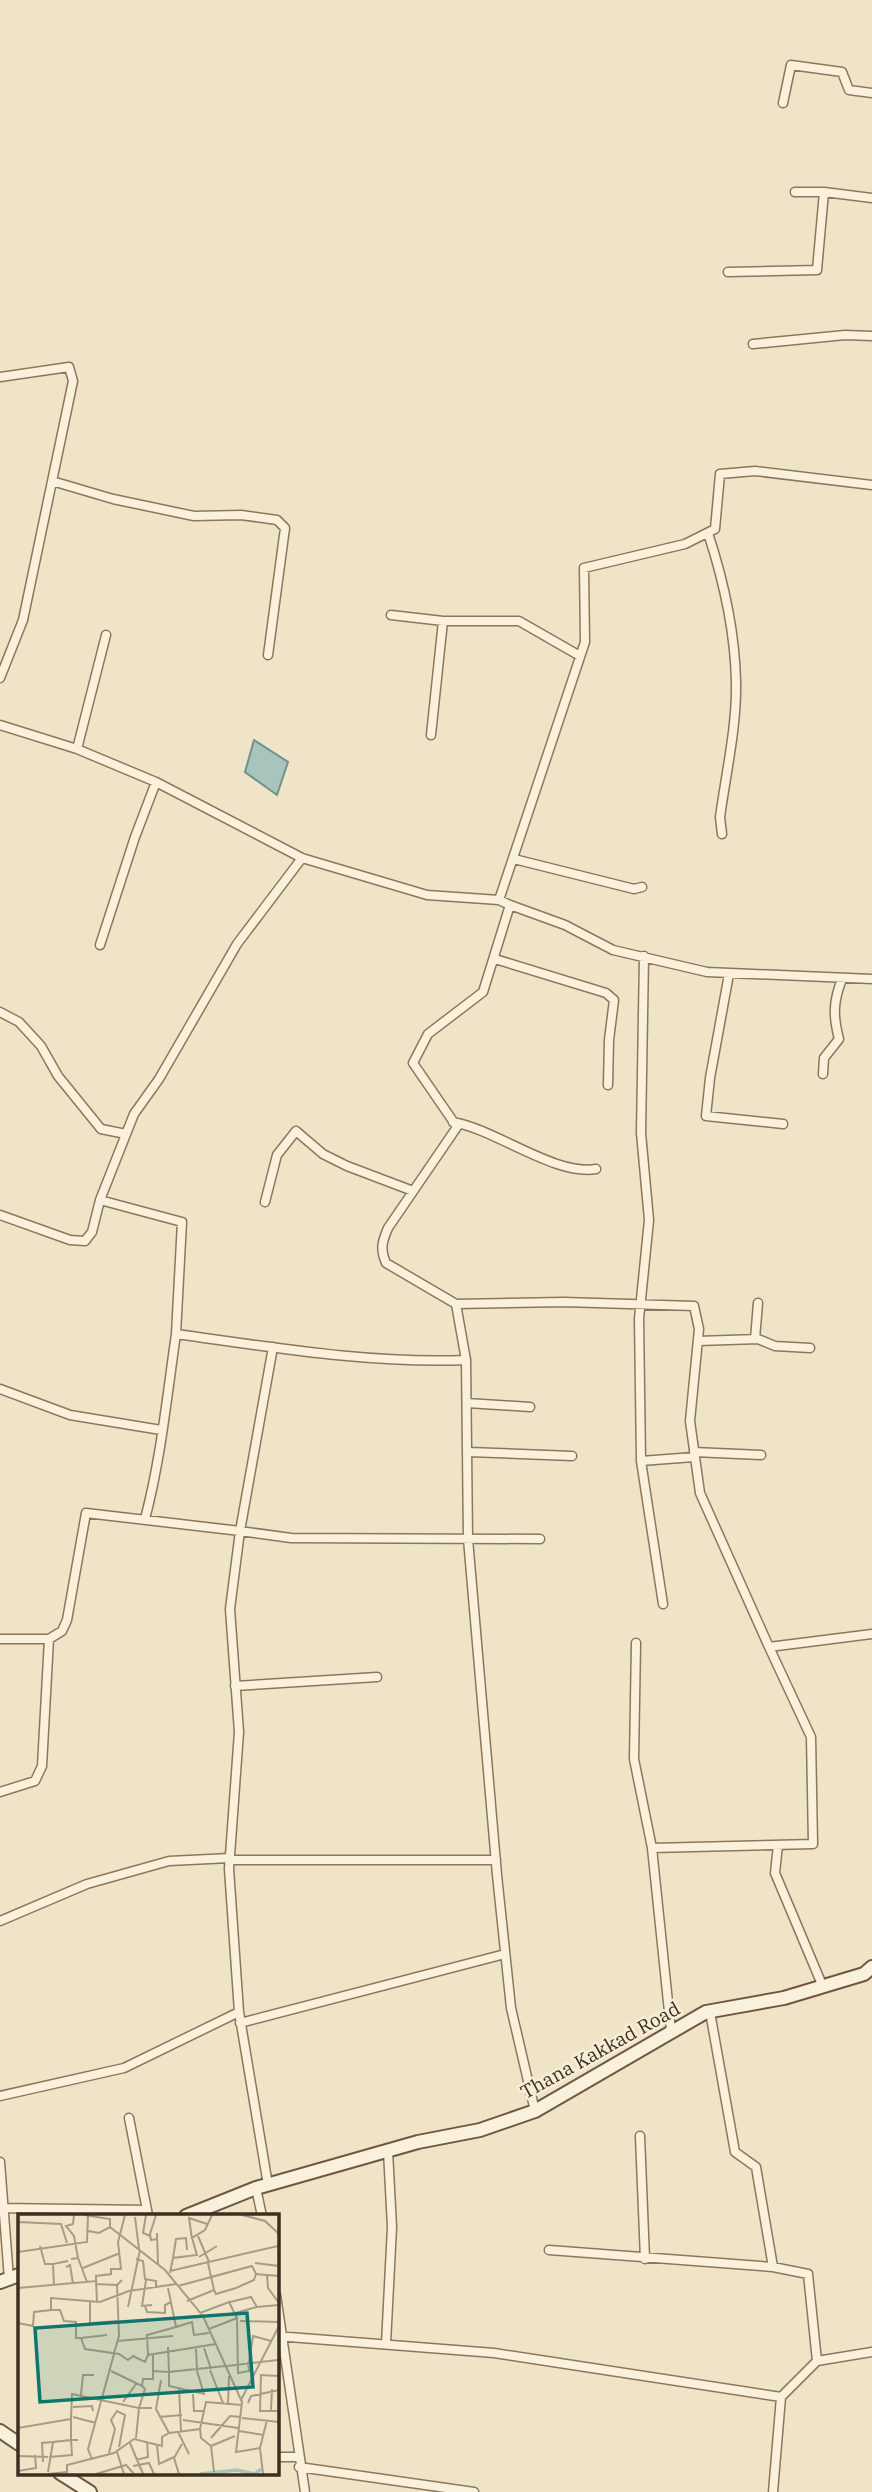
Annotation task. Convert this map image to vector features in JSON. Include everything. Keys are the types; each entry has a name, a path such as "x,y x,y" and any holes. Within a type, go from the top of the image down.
{"main road":[{"name":"Thana Kakkad Road","path":"191,2214 262,2187 388,2151 480,2130 535,2111 710,2011 785,1998 864,1974 872,1967"},
{"path":"0,2431 18,2443"},
{"path":"62,2474 90,2492"}],"street":[{"path":"783,103 791,65 842,72 849,90 872,93"},
{"path":"795,192 824,192 872,198"},
{"path":"728,272 817,270 824,192"},
{"path":"753,344 845,335 872,336"},
{"path":"0,377 69,367 73,381 23,621 0,678"},
{"path":"499,901 585,642 584,568 668,549 715,529 720,474 755,471 872,485"},
{"path":"52,481 113,499 194,516 241,515 277,520 285,528 268,655"},
{"path":"708,533 723,580 731,618 736,682 720,817 722,834"},
{"path":"391,615 443,621 519,621 580,656"},
{"path":"430,735 443,621"},
{"path":"77,749 106,635"},
{"path":"0,725 77,749 156,782 302,858 427,895 499,901 565,925 612,950 707,972 872,979"},
{"path":"100,945 156,782"},
{"path":"0,1215 70,1240 85,1241 92,1232 100,1200 134,1114 159,1079 237,944 302,858"},
{"path":"514,859 635,889 642,887"},
{"path":"510,905 483,992 428,1034 413,1063 457,1127 385,1235 382,1253 386,1263 456,1304 564,1302 694,1306 698,1341 690,1421 700,1493 811,1737 813,1844 652,1848"},
{"path":"644,956 640,1133 649,1220 642,1304 640,1461 663,1604"},
{"path":"495,959 607,993 614,1000 609,1040 608,1085"},
{"path":"729,974 710,1078 706,1116 783,1124"},
{"path":"823,1074 824,1058 839,1039 833,1016 834,998 842,979"},
{"path":"0,1012 19,1022 41,1046 58,1076 101,1129 126,1135"},
{"path":"453,1122 522,1146 550,1162 596,1169"},
{"path":"264,1202 277,1155 296,1130 323,1154 413,1191"},
{"path":"100,1200 182,1222 176,1334 161,1430 162,1447 145,1519"},
{"path":"755,1339 758,1303"},
{"path":"456,1304 466,1360 468,1539 505,1954 511,2008 535,2111"},
{"path":"176,1334 273,1347 430,1361 466,1360"},
{"path":"698,1341 755,1339 775,1346 810,1348"},
{"path":"262,2214 262,2187 239,2012 230,1859 239,1732 230,1609 240,1531 273,1347"},
{"path":"0,1389 70,1415 161,1430"},
{"path":"467,1403 530,1407"},
{"path":"469,1452 572,1456"},
{"path":"640,1461 694,1455 761,1455"},
{"path":"0,1639 49,1639 62,1631 67,1620 86,1513 292,1538 540,1539"},
{"path":"769,1647 872,1634"},
{"path":"0,1793 35,1782 39,1775 49,1639"},
{"path":"636,1643 634,1759 652,1848 671,2031"},
{"path":"235,1686 377,1677"},
{"path":"778,1844 775,1873 823,1987"},
{"path":"0,1921 87,1884 169,1861 496,1860"},
{"path":"240,2023 505,1954"},
{"path":"710,2011 735,2152 757,2167 773,2267"},
{"path":"0,2096 124,2068 239,2012"},
{"path":"1,2208 148,2213 129,2118"},
{"path":"640,2136 645,2259"},
{"path":"386,2344 392,2227 388,2151"},
{"path":"0,2162 1,2208 9,2279"},
{"path":"549,2250 773,2267 808,2274 817,2361"},
{"path":"278,2316 305,2492"},
{"path":"280,2337 494,2353 781,2397"},
{"path":"773,2492 781,2397 817,2361 872,2352"},
{"path":"278,2457 474,2492"}],"water":[{"path":"254,740 288,762 277,795 245,772"}]}
